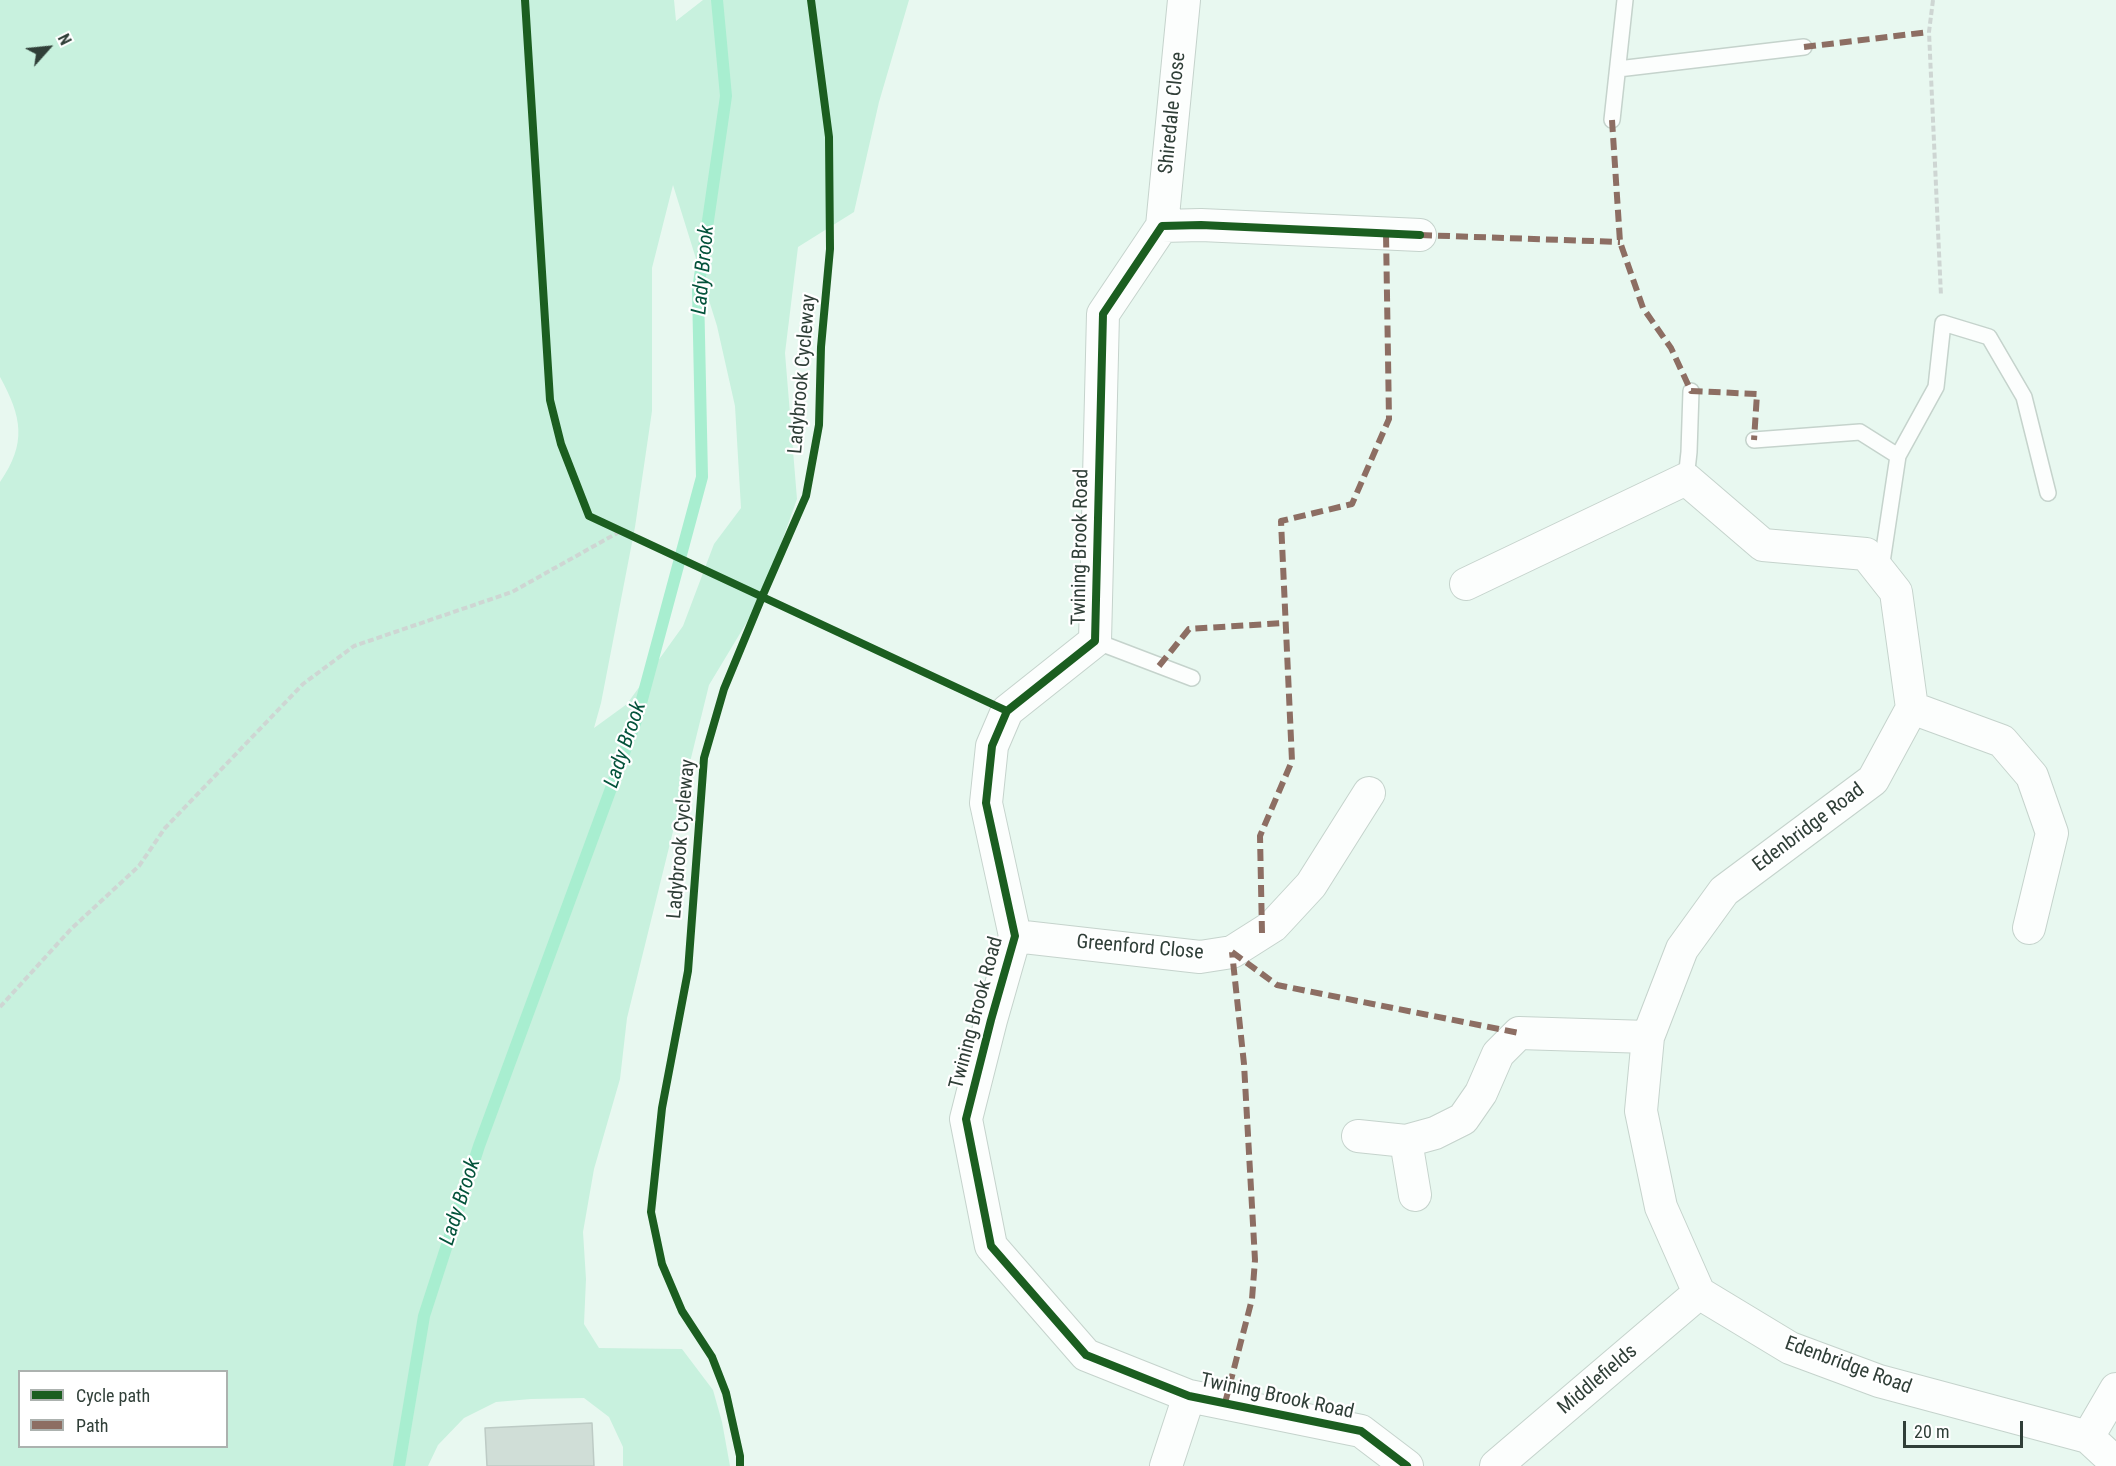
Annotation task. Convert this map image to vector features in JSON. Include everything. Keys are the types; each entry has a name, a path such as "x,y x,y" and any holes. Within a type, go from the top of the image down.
{"street":[{"name":"Shiredale Close","path":"1162,226 1184,0"},
{"path":"1162,226 1201,225 1420,235"},
{"name":"Twining Brook Road","path":"1162,226 1103,314 1095,641 1007,711 992,746 986,803 1016,936 991,1020 966,1119 991,1246 1086,1355 1189,1396 1361,1431 1407,1466"},
{"path":"1466,584 1686,479 1763,545 1866,554 1896,592 1912,708 2002,741 2032,776 2052,833 2029,928"},
{"name":"Edenbridge Road","path":"1912,708 1873,780 1724,891 1682,949 1648,1037 1641,1111 1661,1207 1700,1293 1790,1348 1879,1381 2088,1437 2116,1463"},
{"name":"Greenford Close","path":"1016,936 1200,957 1232,952 1273,926 1311,885 1370,793"},
{"path":"1358,1136 1406,1141 1435,1132 1463,1119 1481,1093 1498,1054 1519,1033 1648,1037"},
{"path":"1406,1141 1414,1195"},
{"name":"Middlefields","path":"1496,1466 1700,1293"},
{"path":"2088,1437 2116,1389"},
{"path":"1166,1466 1189,1396"}],"lane":[{"path":"1612,120 1625,0"},
{"path":"1618,69 1804,47"},
{"path":"1881,572 1898,456 1936,387 1943,323 1989,337 2024,397 2048,493"},
{"path":"1686,479 1691,392"},
{"path":"1754,440 1860,432 1898,456"},
{"path":"1095,641 1192,678"}],"path":[{"path":"1933,0 1929,32 1943,323"},
{"path":"609,527 629,537"},
{"path":"0,1007 71,929 139,866 165,828 303,684 354,646 512,592 619,532"}],"green space":[{"path":"0,0 674,0 676,21 703,0 909,0 879,102 854,212 798,247 785,353 797,499 762,597 709,685 627,1018 620,1079 594,1169 583,1232 586,1279 584,1324 599,1348 682,1349 713,1390 730,1466 623,1466 623,1447 609,1417 584,1398 496,1402 464,1418 438,1445 428,1466 0,1466 0,482 9,468 18,442 17,418 0,377","holes":["673,185 717,326 735,406 741,508 714,544 683,626 627,704 594,728 601,703 635,527 652,411 652,268"]}],"building":[{"path":"592,1423 594,1466 487,1466 485,1428"}],"waterway":[{"name":"Lady Brook","path":"399,1466 424,1316 479,1146 637,718 702,477 698,290 726,96 717,0"}],"marked path":[{"path":"1804,47 1929,32"},
{"path":"1612,120 1620,242 1643,308 1671,348 1691,391 1757,394 1754,440"},
{"path":"1262,933 1260,836 1292,761 1281,521 1352,504 1389,419 1386,233"},
{"path":"1420,235 1620,242"},
{"path":"1159,666 1189,629 1285,623"},
{"path":"1232,952 1277,985 1519,1033"},
{"path":"1225,1403 1252,1299 1255,1260 1244,1064 1232,952"}],"cycle path":[{"path":"525,0 550,400 561,444 589,516 1007,711"},
{"name":"Ladybrook Cycleway","path":"740,1466 740,1456 726,1393 712,1357 682,1311 662,1264 651,1212 662,1108 688,971 704,758 724,689 806,496 819,425 821,347 830,249 829,137 811,0"},
{"path":"1407,1466 1361,1431 1189,1396 1086,1355 991,1246 966,1119 1015,936 986,803 992,746 1007,711 1095,641 1103,314 1162,226 1201,225 1420,235"}]}
